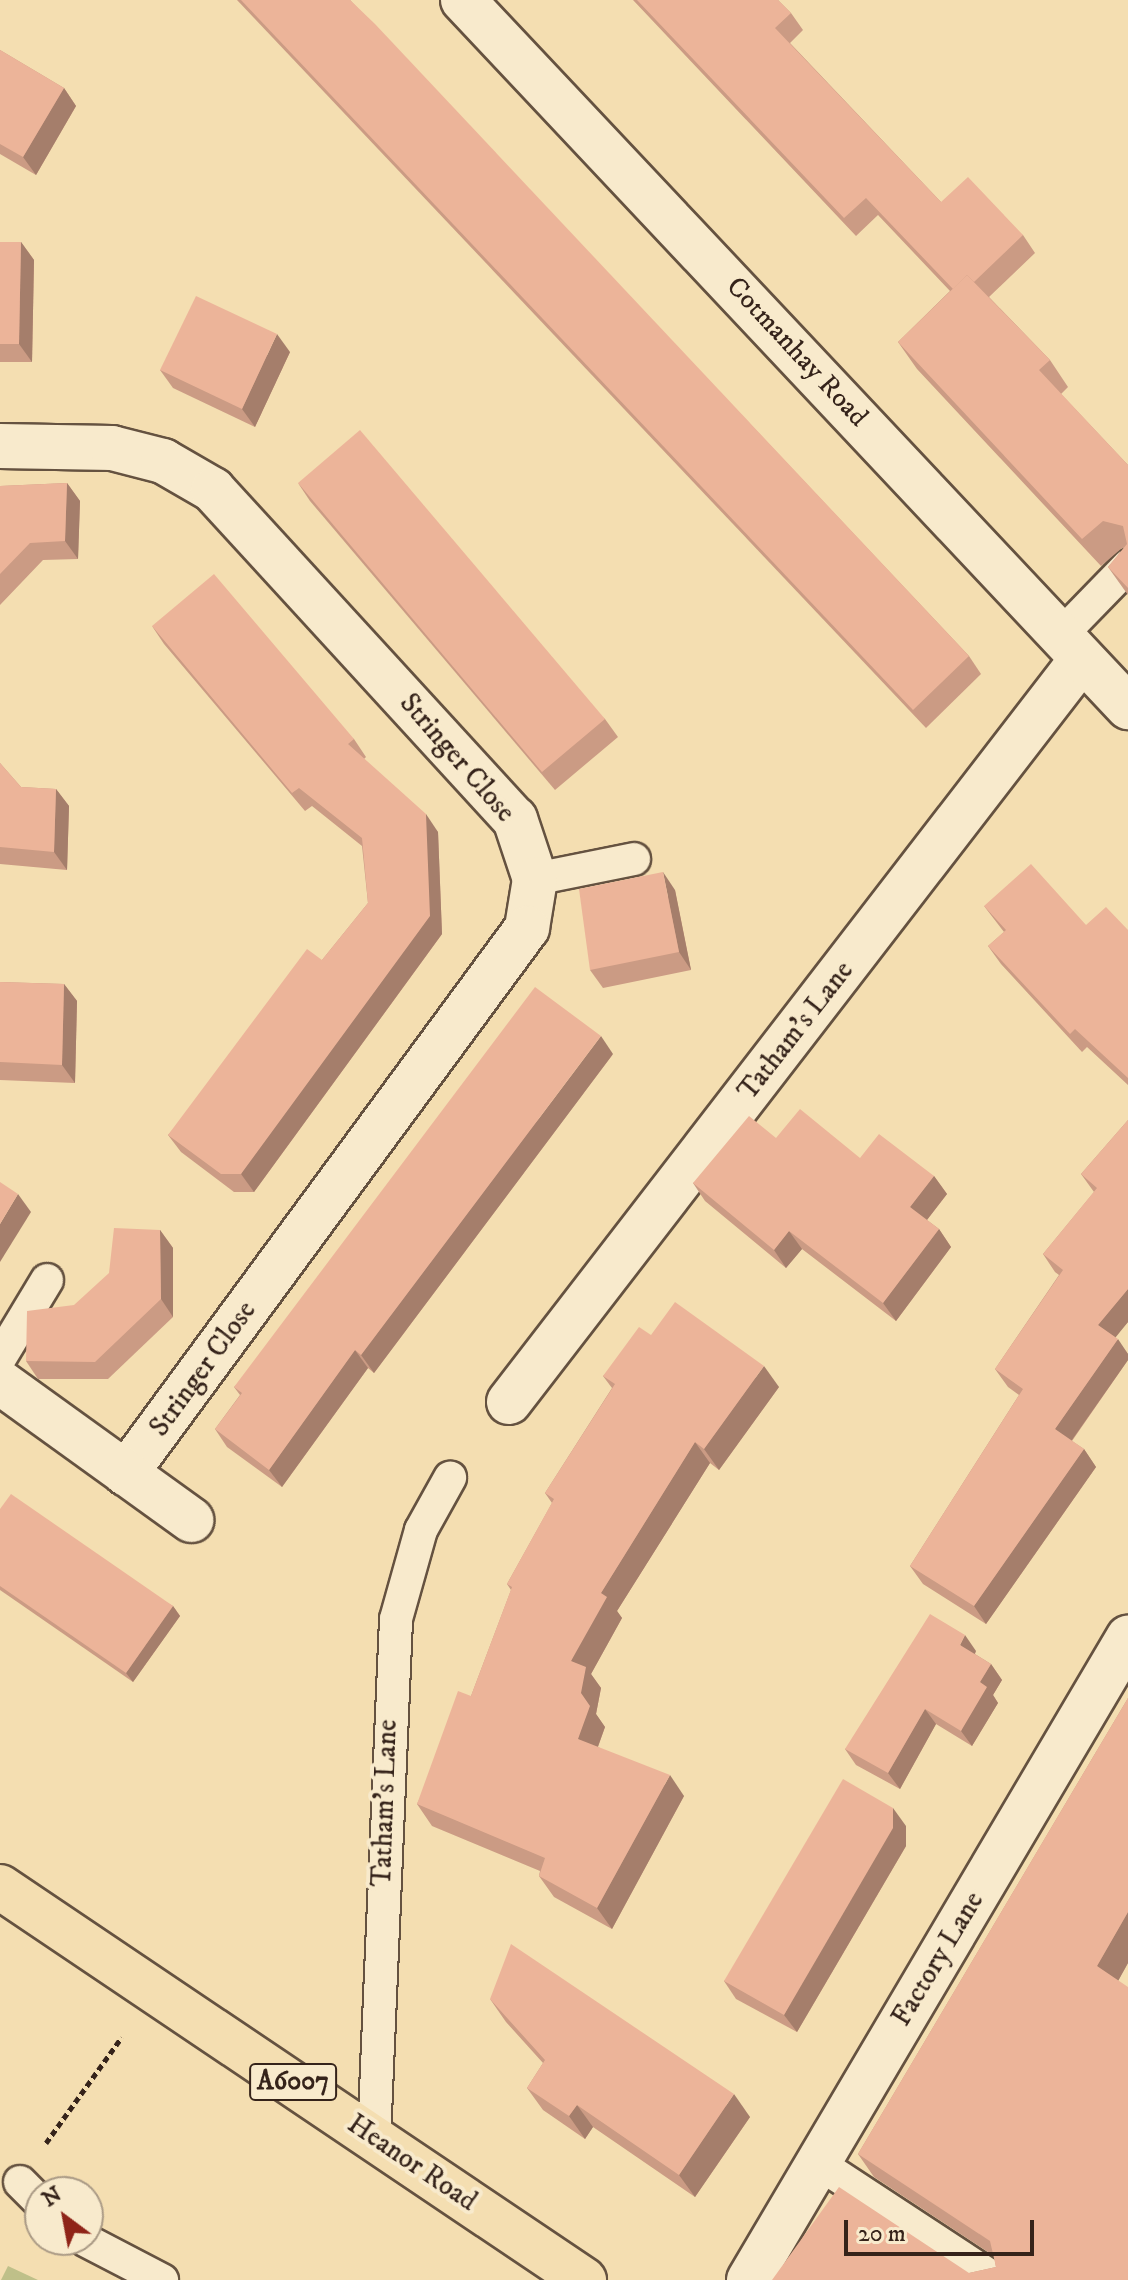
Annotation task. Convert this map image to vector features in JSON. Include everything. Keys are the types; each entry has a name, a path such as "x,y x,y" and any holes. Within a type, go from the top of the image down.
{"main road":[{"name":"Heanor Road","path":"0,1887 157,1989 374,2138 563,2275"}],"street":[{"name":"Cotmanhay Road","path":"463,0 1128,707"},
{"name":"Stringer Close","path":"0,446 112,448 163,461 213,490 515,819 535,879 527,928 126,1473"},
{"name":"Tatham's Lane","path":"509,1402 1071,648"},
{"path":"0,1382 191,1520"},
{"name":"Factory Lane","path":"749,2280 1128,1638"}],"lane":[{"path":"1071,648 1128,566"},
{"path":"535,879 634,859"},
{"path":"0,1358 47,1280"},
{"name":"Tatham's Lane","path":"374,2138 396,1619 421,1530 450,1478"},
{"path":"818,2163 996,2280"},
{"path":"104,2250 162,2280"}],"path":[{"path":"40,2176 157,1989"}],"green space":[{"path":"8,2266 38,2280 1,2280"}],"building":[{"path":"241,0 350,0 969,656 913,710"},
{"path":"637,0 778,0 791,13 775,28 941,202 968,177 1023,235 974,282 967,275 953,289 866,198 844,218"},
{"path":"0,50 64,88 23,157 0,144"},
{"path":"0,242 21,242 19,344 0,344"},
{"path":"967,275 1050,360 1039,370 1128,465 1128,588 1108,567 1127,544 1123,526 1103,521 1082,539 898,342"},
{"path":"196,296 277,334 242,409 160,370"},
{"path":"360,430 605,719 542,772 298,483"},
{"path":"67,483 65,541 30,543 0,574 0,486"},
{"path":"214,574 354,739 348,744 426,814 430,916 241,1174 221,1174 168,1135 307,949 322,960 368,903 362,838 299,788 292,793 152,626"},
{"path":"0,763 21,787 56,789 54,852 0,847"},
{"path":"1031,864 1086,925 1106,907 1128,930 1128,1078 1075,1029 1070,1034 988,946 1006,930 984,906"},
{"path":"663,872 679,952 590,970 579,889"},
{"path":"0,982 64,984 62,1065 0,1062"},
{"path":"535,987 601,1036 361,1355 355,1350 269,1470 215,1429 242,1393 234,1387"},
{"path":"800,1109 860,1158 879,1134 934,1176 910,1207 939,1229 883,1303 789,1231 774,1250 693,1183 749,1116 776,1138"},
{"path":"1128,1120 1128,1289 1098,1325 1118,1339 1055,1429 1084,1449 974,1606 910,1566 1023,1389 995,1369 1063,1270 1043,1254 1097,1188 1081,1174"},
{"path":"0,1182 18,1194 0,1224"},
{"path":"114,1228 160,1230 161,1299 95,1362 26,1361 27,1311 74,1305 109,1273"},
{"path":"675,1302 764,1366 704,1449 695,1442 601,1593 607,1597 571,1661 586,1667 581,1693 590,1706 578,1739 670,1775 597,1908 539,1876 545,1858 417,1804 458,1691 471,1696 512,1587 507,1584 554,1499 545,1493 615,1384 603,1376 639,1327 651,1335"},
{"path":"11,1494 173,1606 126,1673 0,1586 0,1509"},
{"path":"930,1614 965,1635 960,1645 991,1664 980,1682 987,1687 961,1731 925,1709 888,1773 845,1749"},
{"path":"1128,1698 1128,1912 1097,1966 1128,1987 1128,2280 772,2280 839,2187 969,2273 996,2267 990,2241 858,2154"},
{"path":"843,1779 893,1808 893,1828 784,2015 724,1981"},
{"path":"511,1944 734,2094 679,2175 577,2105 569,2116 527,2088 545,2060 490,1999"}]}
